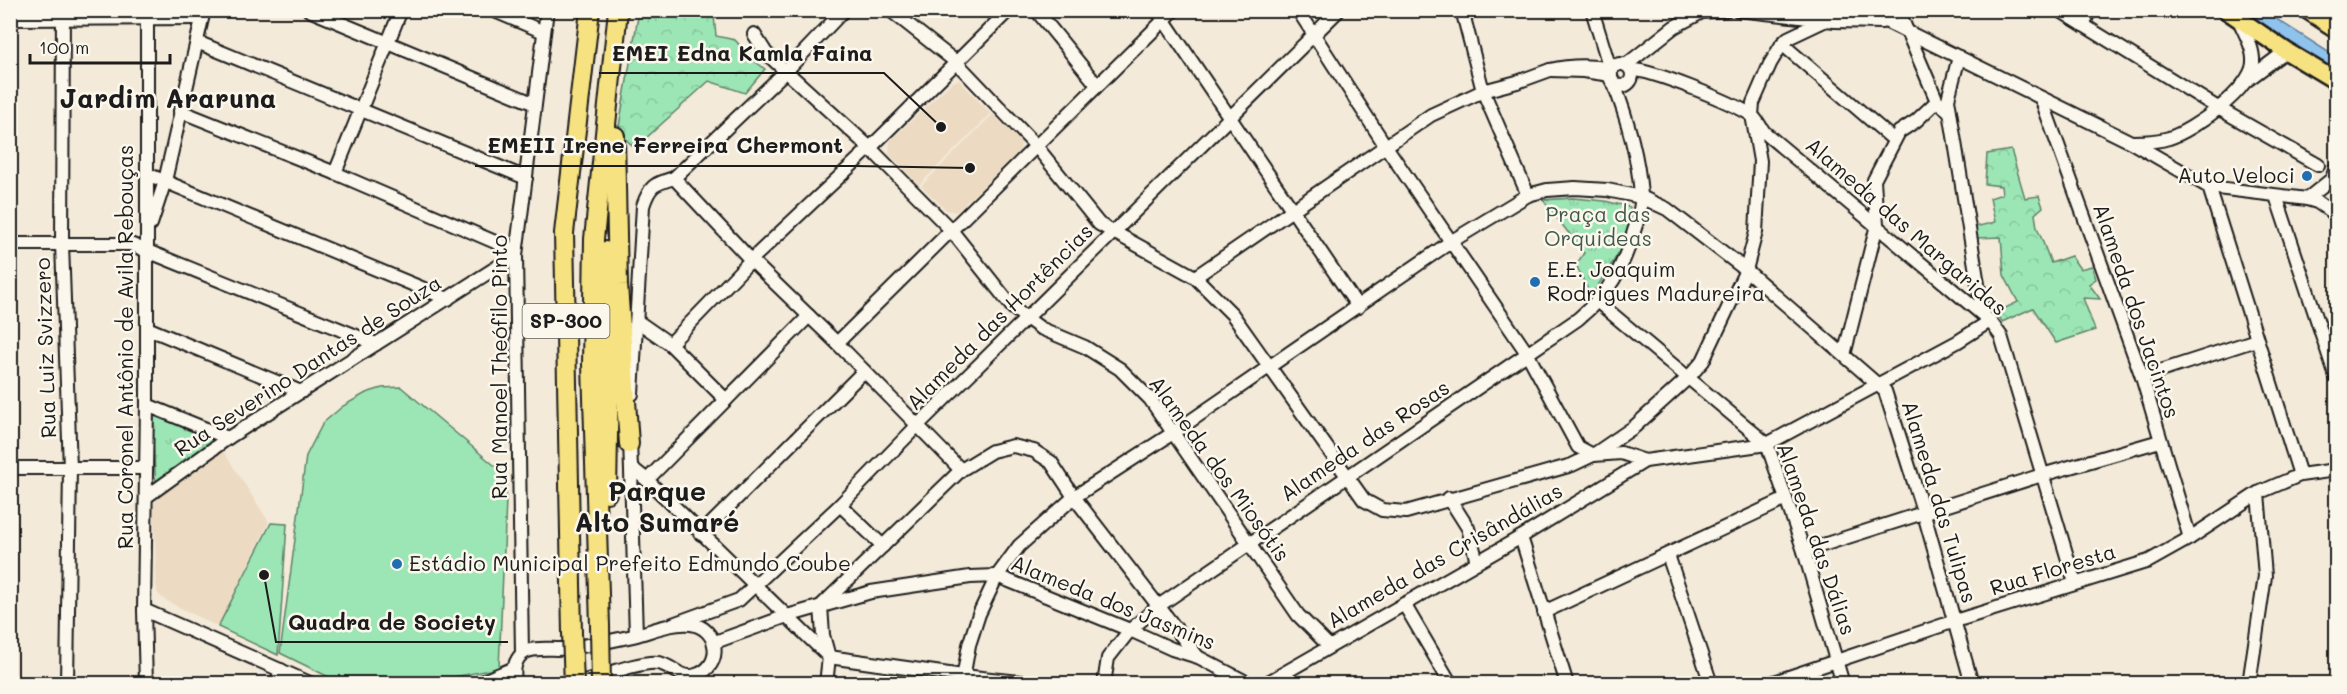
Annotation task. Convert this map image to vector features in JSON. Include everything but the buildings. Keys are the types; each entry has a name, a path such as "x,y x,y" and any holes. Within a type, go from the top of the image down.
{"highway":[{"name":"SP-300","path":"574,684 564,233 590,10"},
{"name":"SP-300","path":"601,684 592,365 594,239 618,10"},
{"path":"598,593 607,499 609,375 605,247 630,10"},
{"path":"615,136 618,285 629,444"}],"main road":[{"path":"2307,10 2337,29"},
{"path":"2233,15 2286,51 2337,81"}],"street":[{"path":"309,10 535,104"},
{"path":"335,173 401,10"},
{"path":"492,10 544,32"},
{"name":"Rua Manoel Theófilo Pinto","path":"522,654 515,273 547,10"},
{"path":"636,635 632,468 629,444 643,206 647,192 655,183 674,178 786,71 844,10"},
{"path":"890,10 956,62 1036,146 1099,224 1195,277 1232,314 1364,500 1382,510 1406,512 1572,465 1593,455 1634,427 1703,362 1746,270 1756,232 1760,161 1752,115 1753,103 1770,64 1792,30 1790,21 1780,14"},
{"path":"670,344 751,260 870,148 1009,10"},
{"path":"1036,10 1097,85"},
{"path":"837,343 1097,85 1160,16 1174,10"},
{"path":"1298,10 1385,145 1527,353 1578,447 1593,455 1621,453 1645,461 1767,444 1957,342 1987,318 1947,99 1959,57"},
{"name":"Alameda das Hortências","path":"673,624 739,600 840,505 917,426 1339,10"},
{"path":"962,680 979,614 997,576 1019,546 1074,497 1173,433 1452,241 1527,195 1483,91 1462,10"},
{"path":"1592,10 1608,62 1622,72 1628,119"},
{"path":"1622,72 1649,46 1674,27 1702,12 1726,10"},
{"path":"1738,10 1830,20 1886,22"},
{"path":"1785,41 1830,20 1846,18 1849,10"},
{"path":"1863,10 2131,142 2209,187 2307,199 2317,202 2337,215"},
{"path":"1898,10 1937,101 1950,112"},
{"path":"2059,10 2218,108 2318,165"},
{"path":"2083,25 2090,10"},
{"name":"Rua Coronel Antônio de Avila Rebouças","path":"146,684 144,610 147,405 147,14"},
{"path":"10,19 63,15 203,14 165,181 147,236"},
{"name":"Rua Luiz Svizzero","path":"63,15 62,244 70,468 68,684"},
{"path":"2233,15 2253,50 2253,66 2243,84"},
{"path":"1160,16 1358,307"},
{"name":"Alameda dos Miosótis","path":"754,34 766,53 870,148 951,230 1013,308 1040,328 1085,347 1120,369 1150,399 1298,615 1329,646"},
{"path":"1785,41 1894,140"},
{"path":"197,42 526,178"},
{"path":"2131,142 2169,138 2192,127 2286,51"},
{"name":"Alameda das Margaridas","path":"1195,277 1431,115 1483,91 1566,66 1594,65 1622,72 1640,70 1726,101 1752,115 1764,132 1987,318 2001,336 2075,583"},
{"path":"1622,72 1628,119"},
{"name":"Alameda dos Jacintos","path":"2040,98 2142,376 2190,538"},
{"path":"1844,355 1877,225 1874,180 1899,132 1916,121 1937,101"},
{"path":"180,111 335,173 516,253"},
{"name":"Alameda das Rosas","path":"1104,684 1108,658 1130,630 1157,607 1578,319 1598,302 1615,280 1627,254 1639,216 1641,196 1638,164 1628,119"},
{"path":"2163,160 2162,146 2169,138"},
{"path":"2307,199 2332,178 2337,167"},
{"path":"147,174 448,299"},
{"path":"674,178 751,260 837,343 961,470"},
{"path":"2209,187 2300,475"},
{"name":"Alameda das Tulipas","path":"1527,195 1547,190 1575,188 1607,190 1641,196 1667,209 1746,270 1880,385 1885,392 1924,514 1972,684"},
{"path":"2276,196 2337,377"},
{"path":"10,244 130,244 376,344"},
{"name":"Rua Severino Dantas de Souza","path":"146,498 228,438 448,299 516,253"},
{"path":"493,270 508,269 515,273"},
{"name":"Alameda das Dálias","path":"1598,302 1767,444 1804,551 1843,684"},
{"path":"647,480 809,316"},
{"path":"637,321 670,344 726,400"},
{"path":"147,328 301,392"},
{"path":"2142,376 2256,340"},
{"path":"701,534 864,371"},
{"path":"147,405 228,438"},
{"path":"1804,551 2042,475 2160,441"},
{"path":"826,684 829,657 823,635 821,606 961,470 992,451 1013,446 1034,451 1051,462 1074,497 1180,637 1198,657"},
{"name":"Alameda das Crisândálias","path":"1265,684 1521,537 1645,461"},
{"path":"10,468 145,468"},
{"path":"632,468 829,657 962,680 1040,684"},
{"name":"Rua Floresta","path":"1768,684 1955,621 2149,561 2190,538 2258,493 2300,475 2337,470"},
{"path":"2249,684 2265,576 2258,493"},
{"path":"1449,498 1468,528 1477,562"},
{"path":"1544,612 1786,499"},
{"path":"840,505 883,546"},
{"path":"1521,537 1566,683"},
{"path":"1668,555 1711,684"},
{"path":"859,568 858,587 872,592"},
{"name":"Alameda dos Jasmins","path":"715,642 787,616 872,592 970,577 997,576 1172,649 1198,657 1250,684"},
{"path":"1404,604 1452,684"},
{"path":"144,610 312,684"},
{"path":"145,636 156,627 168,622"},
{"path":"516,684 514,668 522,654 536,648 563,650 636,635 673,624 692,624 707,631 715,642 715,654 703,684"},
{"path":"1172,649 1180,637"},
{"path":"574,684 653,663 668,666 688,676 702,673 710,666"},
{"path":"476,684 514,668"},
{"path":"276,684 281,670"}],"shaded area":[{"path":"959,80 991,114 919,185 889,154 890,141 952,82"},
{"path":"993,114 1021,142 1020,151 956,212 946,210 921,186"},
{"path":"222,449 269,522 218,627 165,600 158,594 154,504 161,492"}],"green space":[{"path":"639,11 718,11 714,16 716,36 735,40 752,59 765,69 745,93 709,81 635,148 618,132"},
{"path":"2011,150 2025,198 2039,196 2043,207 2035,214 2037,227 2051,263 2071,256 2080,269 2092,266 2096,279 2089,284 2100,299 2083,298 2095,330 2056,343 2033,308 2002,322 1997,312 2018,302 2004,275 2001,237 1976,238 1975,227 1995,222 1990,198 2002,194 2001,186 1985,184 1987,154"},
{"name":"Praça das Orquideas","path":"1573,198 1605,201 1630,207 1628,231 1624,242 1591,296 1576,265 1584,253 1543,200"},
{"name":"Estádio Municipal Prefeito Edmundo Coube","path":"401,387 507,476 499,668 425,683 341,683 280,653 306,456 323,423 343,406 366,393 382,388"},
{"path":"151,410 224,438 156,487"},
{"path":"271,523 287,524 278,655 218,627"}],"water":[{"path":"2229,11 2264,11 2336,57 2336,77"}],"place":[{"name":"EMEI Edna Kamla Faina","path":"941,127"},
{"name":"EMEII Irene Ferreira Chermont","path":"970,168"},
{"name":"Auto Veloci","path":"2307,176"},
{"name":"E.E. Joaquim Rodrigues Madureira","path":"1535,282"},
{"name":"Estádio Municipal Prefeito Edmundo Coube","path":"397,564"},
{"name":"Quadra de Society","path":"264,575"}],"district":[{"name":"Jardim Araruna","path":"168,99"},
{"name":"Parque Alto Sumaré","path":"657,508"}]}
